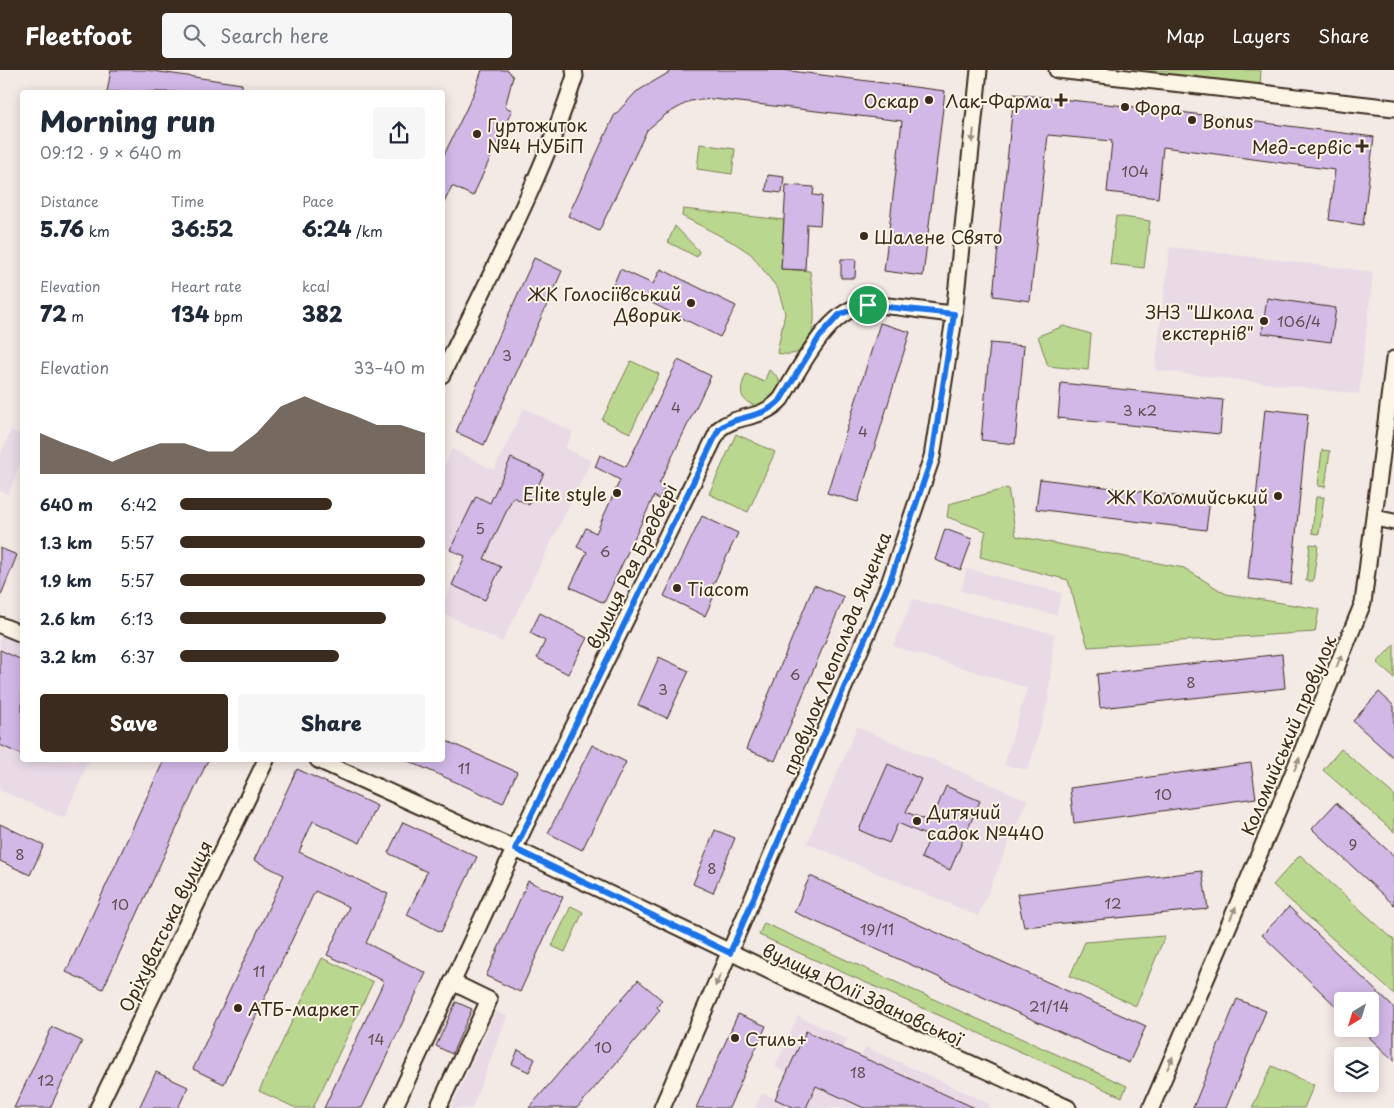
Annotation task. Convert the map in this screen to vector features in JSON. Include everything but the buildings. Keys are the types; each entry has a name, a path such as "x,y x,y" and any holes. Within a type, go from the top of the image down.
{"street":[{"path":"445,369 510,234 562,116 574,76 574,70"},
{"name":"провулок Леопольда Ященка","path":"662,1108 890,581 932,457 954,314 980,70"},
{"path":"1056,70 1394,108"},
{"name":"вулиця Рея Бредбері","path":"394,1108 515,849 719,429 726,423 762,414 773,408 781,399 820,336 840,314 868,305 954,314"},
{"name":"Коломийський провулок","path":"1151,1108 1276,817 1363,603 1394,359"},
{"path":"1375,518 1394,522"},
{"path":"0,625 20,633"},
{"name":"Оріхуватська вулиця","path":"98,1108 265,762"},
{"name":"вулиця Юлії Здановської","path":"322,762 515,849 730,953 1068,1108"},
{"path":"438,1108 489,1000 452,982"}],"shaded area":[{"name":"ЗНЗ \"Школа екстернів\"","path":"1170,247 1373,272 1359,394 1155,370"},
{"path":"524,408 573,432 565,448 591,461 502,642 445,614 445,599 465,557 445,547 445,465 452,449 494,470"},
{"path":"11,430 20,434 20,464 8,494 0,491 0,456"},
{"path":"967,569 1062,593 1056,615 961,591"},
{"path":"913,599 1054,634 1048,701 1028,770 1004,765 1027,688 893,646"},
{"path":"0,631 20,640 20,762 88,762 64,818 0,790"},
{"name":"Дитячий садок №440","path":"857,727 1027,800 978,916 807,843"},
{"path":"496,1012 507,1016 472,1108 451,1108"},
{"path":"798,1016 847,1039 843,1048 861,1056 866,1047 990,1104 988,1108 755,1108 762,1093 775,1098 787,1073 775,1067"}],"green space":[{"path":"1125,70 1261,70 1260,86"},
{"path":"700,144 735,149 732,174 697,169"},
{"path":"683,209 784,220 781,269 810,271 814,312 813,327 810,339 804,349 793,354 777,353 785,313 778,289 751,254 736,244 682,216"},
{"path":"1116,216 1150,221 1144,268 1110,264"},
{"path":"675,226 699,251 697,257 668,242"},
{"path":"1064,326 1091,334 1088,370 1048,366 1038,336"},
{"path":"631,361 659,374 630,433 602,420"},
{"path":"769,370 778,377 780,385 771,398 758,407 744,398 741,390 742,385 746,374 764,382"},
{"path":"736,434 775,452 748,512 709,494"},
{"path":"1322,450 1330,451 1325,487 1318,486"},
{"path":"1008,488 1016,536 1184,568 1226,594 1319,609 1315,632 1088,647 1068,580 980,557 986,531 947,517 949,504"},
{"path":"1316,497 1324,497 1319,534 1312,533"},
{"path":"1310,544 1318,545 1313,581 1306,581"},
{"path":"1394,644 1394,678 1377,663"},
{"path":"1341,749 1394,795 1394,832 1323,770"},
{"path":"1300,855 1394,940 1394,994 1273,885"},
{"path":"571,906 583,912 565,952 552,946"},
{"path":"764,923 1127,1086 1122,1097 759,935"},
{"path":"1165,936 1136,1006 1070,976 1085,942"},
{"path":"322,958 373,982 313,1108 296,1108 259,1091"},
{"path":"1272,1066 1314,1085 1304,1108 1252,1108"}],"place":[{"name":"Оскар","path":"929,100"},
{"name":"Лак-Фарма","path":"1061,100"},
{"name":"Фора","path":"1125,107"},
{"name":"Bonus","path":"1192,120"},
{"name":"Гуртожиток №4 НУБіП","path":"477,134"},
{"name":"Мед-сервіс","path":"1362,146"},
{"name":"Шалене Свято","path":"864,236"},
{"name":"ЖК Голосіївський Дворик","path":"691,303"},
{"name":"ЗНЗ \"Школа екстернів\"","path":"1264,321"},
{"name":"Elite style","path":"617,493"},
{"name":"ЖК Коломийський","path":"1278,496"},
{"name":"Tiacom","path":"677,588"},
{"name":"Дитячий садок №440","path":"917,821"},
{"name":"АТБ-маркет","path":"238,1008"},
{"name":"Стиль+","path":"735,1038"}],"route":[{"path":"868,305 954,314 932,457 890,581 730,953 515,849 719,429 726,423 762,414 773,408 781,399 820,336 840,314 868,305"}]}
